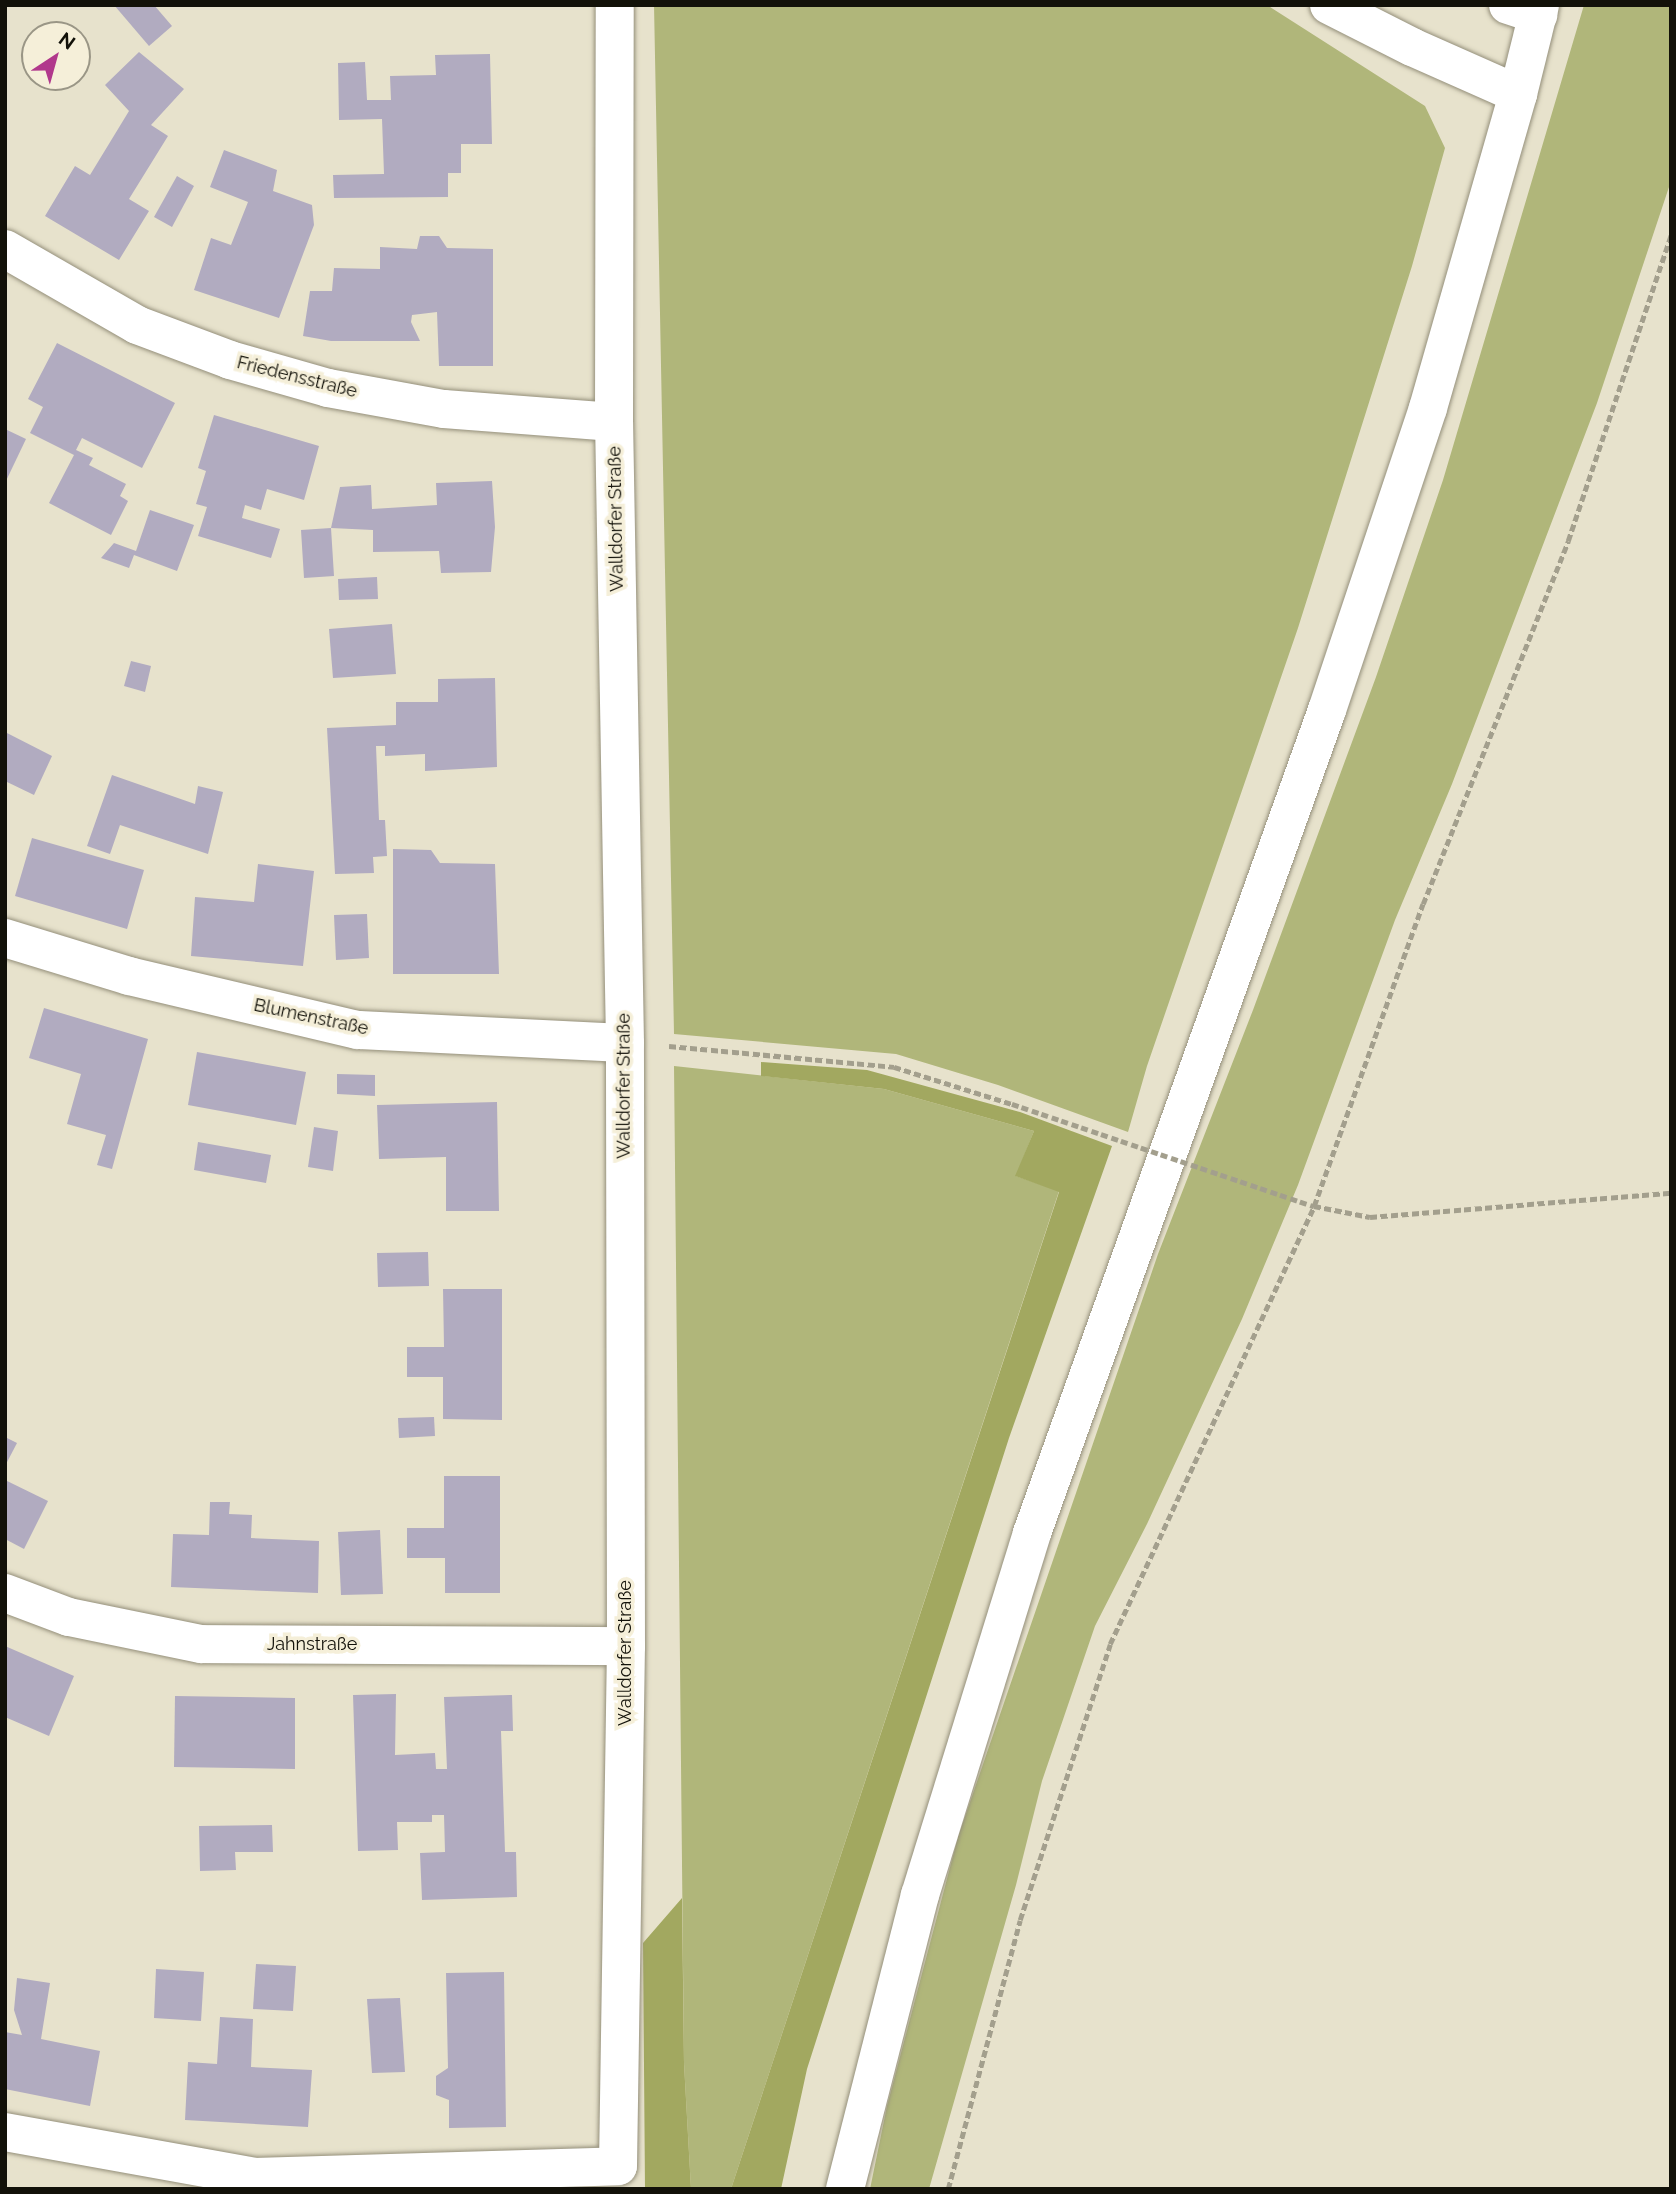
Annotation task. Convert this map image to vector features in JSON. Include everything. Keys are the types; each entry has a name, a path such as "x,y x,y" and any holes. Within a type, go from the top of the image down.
{"street":[{"name":"Walldorfer Straße","path":"256,2183 618,2166 626,1646 625,1043 614,422 614,5"},
{"path":"1329,5 1412,47 1518,94"},
{"path":"845,2189 920,1895 1032,1533 1327,710 1428,408 1518,94 1528,8"},
{"name":"Friedensstraße","path":"5,249 137,325 243,364 328,388 444,409 614,422"},
{"name":"Blumenstraße","path":"5,938 129,976 358,1030 625,1043"},
{"name":"Jahnstraße","path":"5,1593 69,1617 201,1644 626,1646"},
{"path":"5,2132 256,2183"}],"path":[{"path":"948,2189 1020,1920 1110,1644 1314,1206 1423,904 1568,541 1671,235"},
{"path":"625,1043 894,1067 1314,1206 1370,1217 1671,1193"}],"green space":[{"path":"654,5 1267,5 1425,106 1445,148 1412,266 1298,628 1147,1066 1128,1132 998,1085 896,1054 674,1034"},
{"path":"1584,5 1671,5 1671,181 1597,403 1452,784 1395,920 1298,1185 1242,1319 1147,1524 1095,1626 1042,1781 1016,1885 929,2189 870,2189 887,2106 958,1837 1158,1254 1253,1010 1376,677 1443,480"},
{"path":"761,1062 867,1070 1020,1112 1112,1146 1009,1438 807,2069 781,2189 731,2189 1059,1192 1015,1176 1034,1131 884,1089 761,1076"},
{"path":"674,1066 884,1089 1034,1131 1016,1176 1059,1191 731,2189 691,2189 684,2063"},
{"path":"682,1898 684,2063 691,2189 645,2189 643,1943"}],"building":[{"path":"114,5 154,5 172,26 149,46"},
{"path":"139,52 184,89 151,125 168,136 129,199 149,211 119,260 45,216 75,166 90,175 129,111 105,85"},
{"path":"490,54 492,144 461,144 461,173 448,173 448,197 334,198 333,175 384,174 382,119 339,120 338,63 365,62 367,100 391,100 390,76 436,75 435,55"},
{"path":"224,150 277,170 273,191 312,205 314,225 279,318 194,290 211,238 231,245 248,202 210,187"},
{"path":"177,176 194,186 172,227 154,217"},
{"path":"420,236 439,236 447,248 493,249 493,366 439,366 437,312 412,315 411,322 420,341 331,341 303,336 310,291 332,291 334,268 380,269 380,247 417,249"},
{"path":"57,343 175,403 142,468 82,438 76,450 93,458 89,465 126,484 120,496 128,501 111,535 49,503 74,455 30,433 43,407 28,399"},
{"path":"214,415 319,446 304,500 267,489 261,510 245,505 242,518 280,529 271,558 198,536 207,507 196,504 206,471 198,468"},
{"path":"5,429 26,439 5,483"},
{"path":"492,481 495,527 491,572 441,573 439,551 373,552 373,530 331,528 340,487 371,485 372,509 437,505 436,483"},
{"path":"150,510 194,525 177,571 134,555 129,568 101,558 114,543 136,551"},
{"path":"331,528 334,576 304,578 301,530"},
{"path":"377,577 378,599 339,600 338,579"},
{"path":"392,624 396,674 333,678 329,629"},
{"path":"131,661 151,666 145,692 124,686"},
{"path":"495,678 497,767 425,771 425,754 385,756 385,746 376,746 379,820 385,820 387,856 373,857 374,873 335,874 327,728 396,725 396,702 438,702 438,679"},
{"path":"5,732 52,756 34,795 5,781"},
{"path":"112,775 195,804 198,786 223,792 208,854 120,825 110,854 87,846"},
{"path":"32,838 144,870 127,929 15,896"},
{"path":"393,849 431,850 440,863 495,864 499,974 393,974"},
{"path":"258,864 314,871 303,966 191,956 195,897 254,902"},
{"path":"367,914 369,958 336,960 334,915"},
{"path":"44,1008 148,1039 112,1169 97,1165 106,1135 67,1124 81,1074 29,1058"},
{"path":"197,1052 306,1072 296,1125 188,1105"},
{"path":"337,1074 375,1075 375,1096 337,1094"},
{"path":"497,1102 499,1211 446,1211 446,1157 379,1159 377,1105"},
{"path":"314,1127 338,1131 333,1171 308,1167"},
{"path":"198,1142 271,1155 266,1183 194,1170"},
{"path":"428,1252 429,1286 378,1287 377,1253"},
{"path":"443,1289 502,1289 502,1420 443,1419 443,1377 407,1377 407,1347 444,1347"},
{"path":"434,1417 435,1436 399,1438 398,1418"},
{"path":"5,1437 17,1443 5,1466"},
{"path":"444,1476 500,1476 500,1593 445,1593 445,1558 407,1558 407,1528 444,1528"},
{"path":"5,1480 48,1501 24,1549 5,1539"},
{"path":"210,1502 230,1502 229,1514 252,1515 251,1538 319,1541 318,1593 171,1587 173,1534 209,1535"},
{"path":"380,1530 383,1594 341,1595 338,1532"},
{"path":"5,1646 74,1676 49,1736 5,1717"},
{"path":"396,1694 395,1755 435,1753 436,1769 447,1769 444,1697 512,1695 513,1731 501,1731 505,1852 516,1852 517,1897 422,1900 420,1853 445,1852 444,1815 432,1815 432,1822 397,1822 398,1850 358,1851 353,1695"},
{"path":"175,1696 295,1698 295,1769 174,1767"},
{"path":"272,1825 273,1852 235,1852 236,1870 200,1871 199,1826"},
{"path":"256,1964 296,1966 293,2011 253,2009"},
{"path":"156,1969 204,1972 201,2021 154,2018"},
{"path":"504,1972 506,2127 449,2128 449,2100 436,2095 436,2076 448,2068 446,1973"},
{"path":"17,1978 50,1983 41,2039 100,2051 90,2106 5,2089 5,2032 22,2035 14,2010"},
{"path":"400,1998 405,2072 372,2073 367,1999"},
{"path":"220,2017 253,2019 251,2067 312,2070 308,2127 185,2120 188,2062 217,2064"}]}
